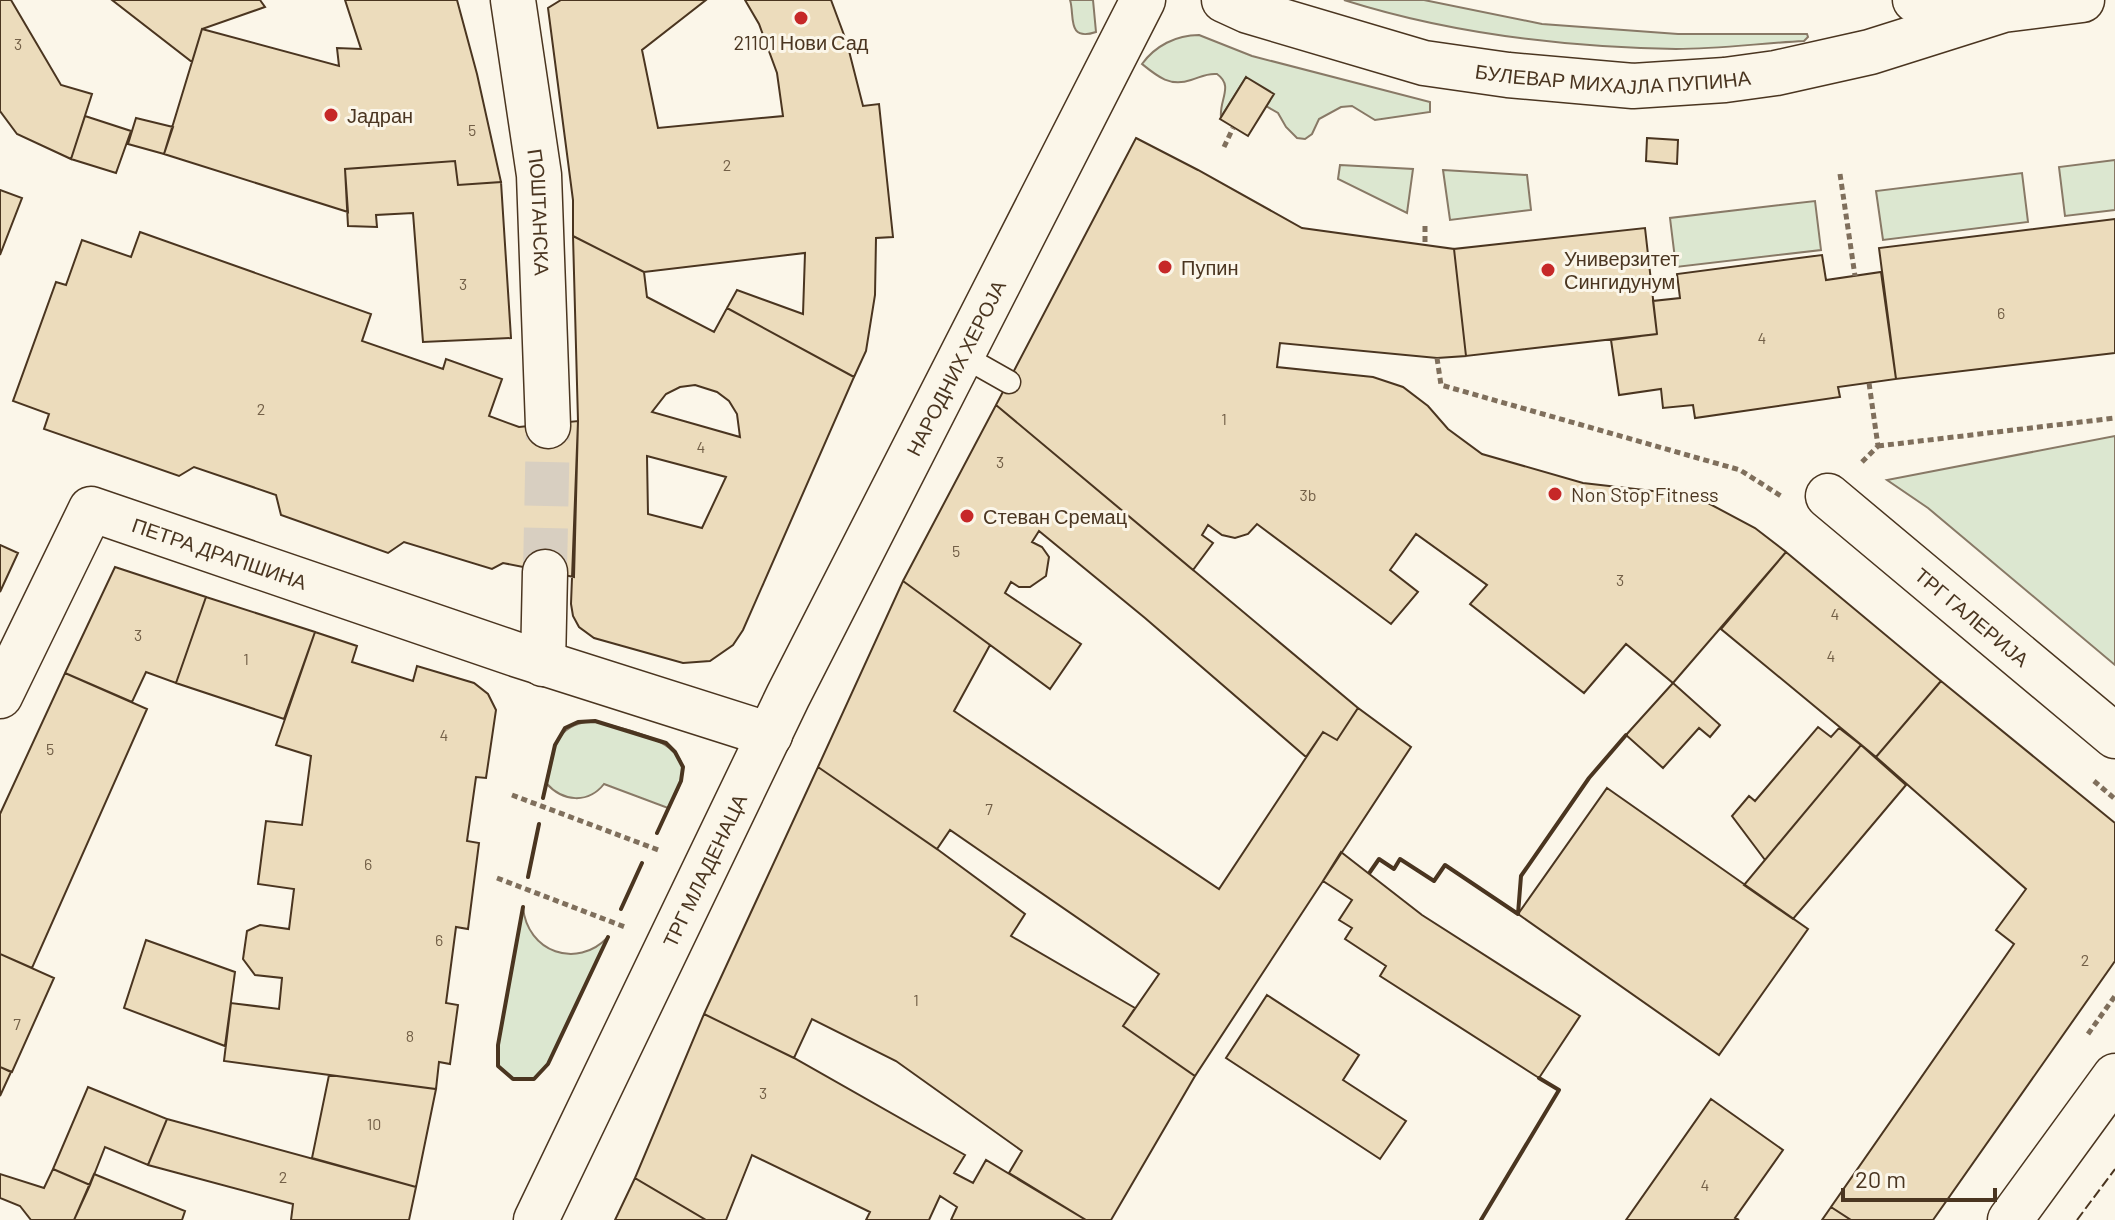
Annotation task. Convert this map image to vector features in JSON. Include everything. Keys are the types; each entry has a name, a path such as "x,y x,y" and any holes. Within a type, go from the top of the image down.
{"street":[{"name":"ПОШТАНСКА","path":"513,0 539,175 548,426"},
{"name":"НАРОДНИХ ХЕРОЈА","path":"770,735 1143,0"},
{"name":"БУЛЕВАР МИХАЈЛА ПУПИНА","path":"1224,0 1248,11 1424,63 1508,75 1633,86 1776,73 1870,52 2003,10 2082,0"},
{"name":"БУЛЕВАР МИХАЈЛА ПУПИНА","path":"1915,0 2003,10"},
{"name":"ТРГ ГАЛЕРИЈА","path":"1811,500 2115,736"},
{"name":"ПЕТРА ДРАПШИНА","path":"0,696 91,509 543,664"},
{"path":"545,572 543,664 770,735"},
{"name":"ТРГ МЛАДЕНАЦА","path":"536,1220 770,735"},
{"path":"2010,1220 2115,1076"}],"lane":[{"path":"963,356 1009,382"}],"path":[{"path":"1224,147 1233,128"},
{"path":"1840,174 1855,276"},
{"path":"1425,226 1425,245"},
{"path":"1437,358 1441,385 1740,470 1811,500"},
{"path":"1878,446 2115,418"},
{"path":"512,795 661,851"},
{"path":"497,878 626,927"}],"green space":[{"path":"1070,0 1093,0 1096,32 1086,34 1076,30"},
{"path":"1344,0 1424,0 1542,24 1678,34 1807,34 1808,37 1804,41 1692,49 1550,42 1425,22"},
{"path":"1199,35 1252,56 1430,102 1430,112 1375,120 1352,106 1341,107 1319,119 1312,134 1305,139 1297,138 1278,113 1266,106 1246,77 1221,117 1225,83 1217,74 1177,82 1159,77 1142,64 1167,43"},
{"path":"2115,160 2115,210 2065,216 2059,167"},
{"path":"1340,165 1413,169 1407,213 1338,179"},
{"path":"1443,170 1527,175 1531,210 1450,220"},
{"path":"2022,173 2028,222 1883,240 1876,191"},
{"path":"1815,201 1821,250 1676,267 1670,218"},
{"path":"2115,436 2115,665 1928,508 1887,480"},
{"path":"595,721 658,741 678,756 682,777 668,808 604,784 591,795 575,798 560,794 546,783 558,740 571,727"},
{"path":"523,907 534,935 543,945 555,951 582,953 608,937 548,1064 534,1079 513,1079 498,1066 498,1045"}],"building":[{"path":"0,0 11,0 61,85 92,94 71,159 17,134 0,111"},
{"path":"112,0 260,0 265,7 202,29 192,62"},
{"path":"345,0 457,0 501,182 458,185 455,161 345,169 348,212 164,154 202,29 339,66 337,48 361,49"},
{"path":"561,0 706,0 642,50 658,128 783,116 777,73 759,24 745,0 831,0 847,43 863,106 879,104 893,237 876,238 875,295 866,351 854,377 727,308 737,290 803,314 805,253 644,272 573,236 573,200 548,8"},
{"path":"1246,77 1274,94 1248,136 1220,119"},
{"path":"85,116 131,131 116,173 71,159"},
{"path":"136,118 173,127 164,154 128,144"},
{"path":"1136,138 1302,228 1454,249 1466,356 1437,358 1280,343 1277,367 1373,377 1403,387 1428,406 1448,429 1482,454 1583,483 1653,491 1706,502 1755,528 1786,552 1673,683 1626,644 1584,693 1470,604 1487,585 1416,534 1390,570 1418,592 1391,624 1257,524 1248,534 1235,538 1222,535 1208,525 1202,535 1213,543 1193,570 996,405"},
{"path":"1647,138 1678,140 1677,164 1646,161"},
{"path":"455,161 458,185 501,182 511,338 423,342 413,213 376,215 377,227 348,226 345,169"},
{"path":"0,190 22,198 0,255"},
{"path":"2115,219 2115,353 1896,379 1879,248"},
{"path":"1645,228 1657,334 1466,356 1454,249"},
{"path":"140,232 371,314 362,341 443,369 446,359 502,379 489,416 519,427 578,421 574,577 503,563 492,569 404,542 388,553 281,515 276,495 194,467 179,476 44,429 49,414 13,401 56,282 66,285 82,240 131,257"},
{"path":"573,236 644,272 647,297 714,332 727,308 854,377 743,630 733,645 710,661 683,663 594,638 579,627 571,604 578,421","holes":["695,385 717,392 729,401 737,414 740,437 652,412 666,394 680,387","647,456 726,477 702,528 648,514"]},
{"path":"1822,255 1826,280 1881,272 1896,379 1838,387 1840,397 1695,418 1693,405 1663,408 1661,389 1619,395 1611,340 1657,334 1653,301 1680,298 1677,274"},
{"path":"996,405 1358,708 1337,740 1323,732 1306,757 1039,531 1032,542 1042,547 1049,557 1046,576 1030,587 1019,587 1011,582 1005,593 1081,644 1050,689 903,581"},
{"path":"0,545 18,553 0,592"},
{"path":"1786,552 1941,681 1876,757 1721,629"},
{"path":"115,567 206,597 176,683 146,672 132,702 65,673"},
{"path":"903,581 990,645 954,711 1219,889 1323,732 1337,740 1358,708 1411,747 1195,1076 1123,1026 1159,974 950,830 937,849 818,767"},
{"path":"206,597 315,632 284,719 176,683"},
{"path":"315,632 357,646 352,662 413,681 417,666 474,683 488,694 496,710 486,778 476,777 467,841 479,843 468,929 456,927 446,1003 458,1005 450,1064 439,1062 436,1089 224,1061 231,1003 279,1009 282,978 255,975 243,959 247,931 260,925 289,929 294,889 258,884 266,821 302,825 311,756 276,745"},
{"path":"65,673 147,709 32,968 0,954 0,814"},
{"path":"1941,681 2115,823 2115,961 1933,1220 1851,1220 1831,1207 2014,944 1996,930 2026,889 1876,757"},
{"path":"1673,683 1720,725 1710,737 1699,728 1663,768 1626,735"},
{"path":"1818,727 1831,737 1839,728 1861,745 1765,860 1732,816 1749,796 1755,801"},
{"path":"1861,745 1906,785 1793,919 1744,885"},
{"path":"818,767 1025,914 1011,936 1135,1008 1123,1026 1195,1076 1111,1220 1086,1220 1009,1173 1022,1151 896,1061 812,1019 794,1058 704,1014"},
{"path":"1607,788 1808,929 1719,1055 1518,914"},
{"path":"1341,852 1422,915 1580,1016 1539,1078 1380,976 1386,966 1345,939 1352,928 1339,920 1352,900 1323,881"},
{"path":"146,940 235,972 225,1046 124,1008"},
{"path":"0,954 54,978 12,1072 0,1067"},
{"path":"1267,995 1359,1055 1343,1080 1406,1121 1380,1159 1226,1058"},
{"path":"704,1014 794,1058 965,1155 954,1173 973,1183 986,1160 1086,1220 951,1220 957,1207 940,1196 929,1220 866,1220 870,1212 752,1155 726,1220 706,1220 635,1178"},
{"path":"0,1067 11,1072 0,1096"},
{"path":"329,1075 436,1089 416,1187 312,1158"},
{"path":"88,1087 167,1119 148,1165 105,1147 90,1185 53,1169"},
{"path":"1711,1099 1783,1150 1735,1218 1739,1220 1626,1220"},
{"path":"167,1119 416,1187 409,1220 291,1220 293,1204 148,1165"},
{"path":"53,1169 90,1185 74,1220 31,1220 20,1206 0,1198 0,1174 44,1188"},
{"path":"94,1174 185,1211 182,1220 74,1220"},
{"path":"635,1178 706,1220 615,1220"},
{"path":"1831,1207 1851,1220 1822,1220"}],"tunnel":[{"path":"545,572 548,426"}],"fence":[{"path":"2077,1220 2115,1169"}],"wall":[{"path":"543,798 555,745 565,728 578,722 595,721 666,743 675,752 683,767 681,781 657,833"},
{"path":"1370,872 1379,859 1394,869 1400,859 1434,881 1445,865 1518,914 1521,876 1589,778 1626,735"},
{"path":"528,877 539,824"},
{"path":"621,909 642,863"},
{"path":"523,907 498,1045 498,1066 513,1079 534,1079 548,1064 608,937"},
{"path":"1481,1220 1559,1090 1539,1078"}],"place":[{"name":"21101 Нови Сад","path":"801,18"},
{"name":"Јадран","path":"331,115"},
{"name":"Пупин","path":"1165,267"},
{"name":"Универзитет Сингидунум","path":"1548,270"},
{"name":"Non Stop Fitness","path":"1555,494"},
{"name":"Стеван Сремац","path":"967,516"}]}
